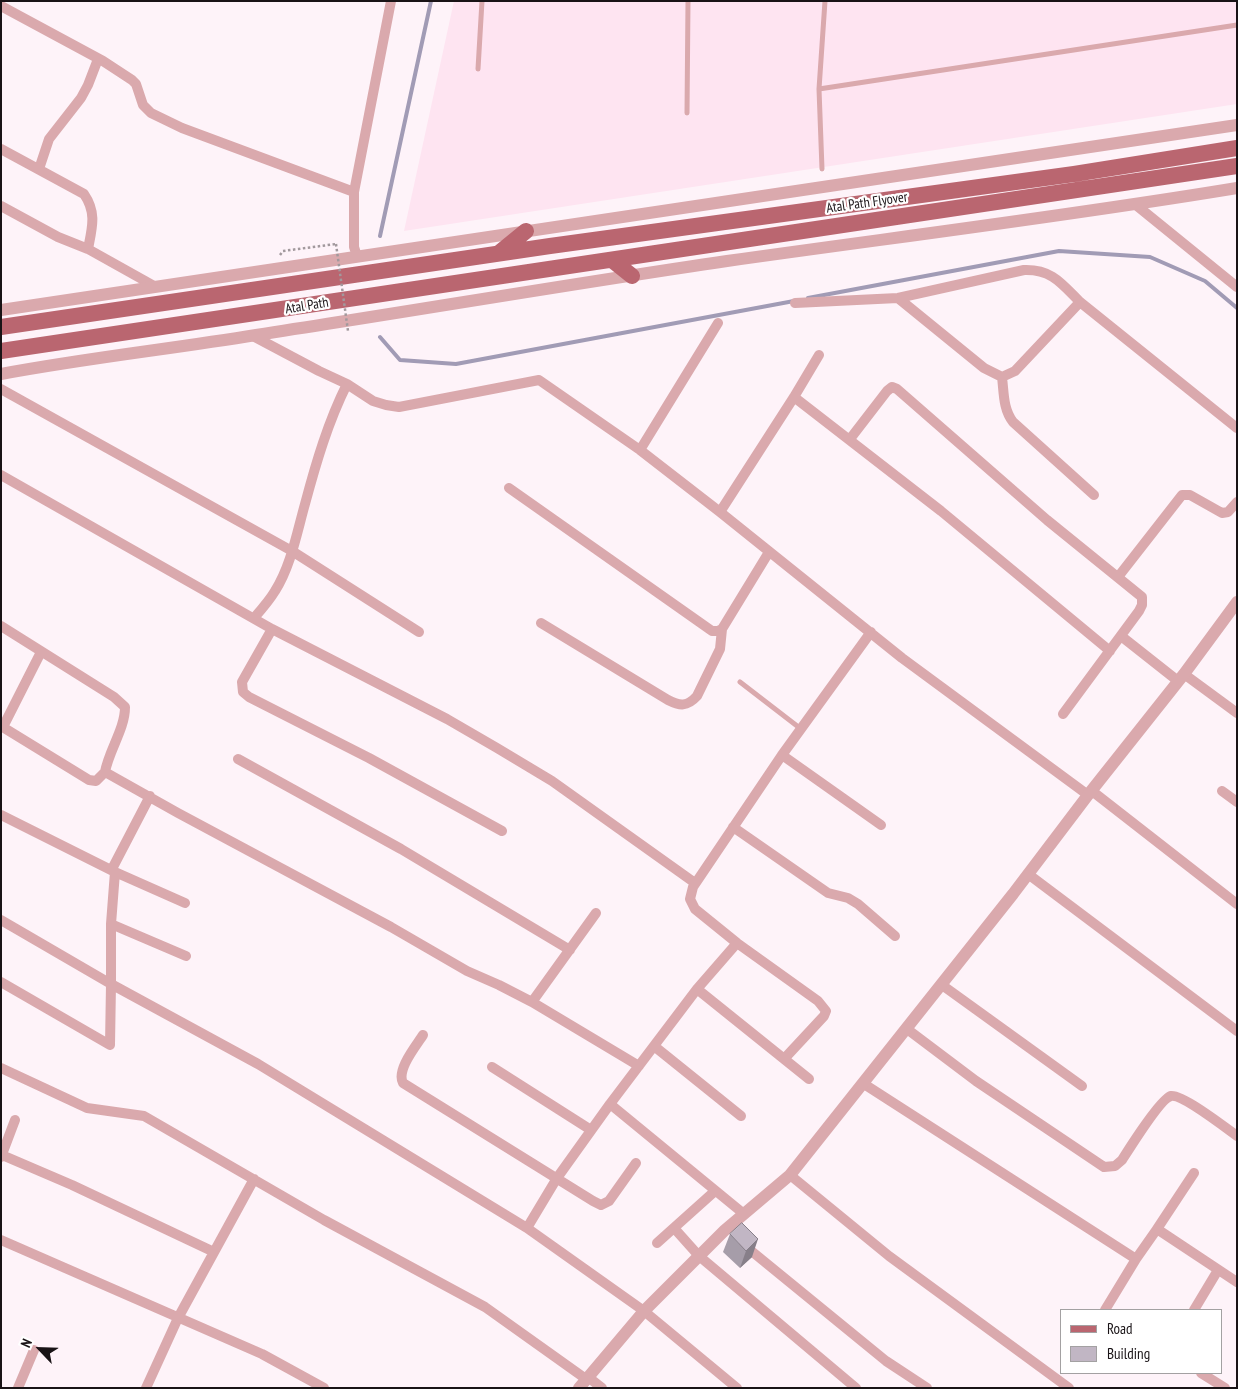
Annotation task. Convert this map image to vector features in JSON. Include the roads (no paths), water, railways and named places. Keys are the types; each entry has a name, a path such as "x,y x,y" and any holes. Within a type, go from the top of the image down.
{"main road":[{"name":"Atal Path Flyover","path":"1,327 570,243 1074,174 1237,148"},
{"name":"Atal Path Flyover","path":"612,260 1237,166"},
{"path":"498,255 526,231"},
{"path":"612,260 632,276"},
{"name":"Atal Path","path":"1,351 612,260"}],"street":[{"path":"357,256 354,246 354,192 391,1"},
{"path":"1,6 98,59 136,84 143,105 151,113 182,128 354,192"},
{"path":"39,169 49,139 81,98 88,86 98,59"},
{"path":"1,310 1237,126"},
{"path":"1,149 84,194 94,217 88,250"},
{"path":"1,374 128,353 253,336 457,302 1136,205 1237,188"},
{"path":"1136,205 1237,287"},
{"path":"1,206 156,287"},
{"path":"796,303 898,298 1024,270 1047,273 1057,279 1080,302 1237,428"},
{"path":"898,298 984,368 1002,377"},
{"path":"1002,377 1015,371 1080,302"},
{"path":"640,450 718,323"},
{"path":"253,336 347,384 374,401 399,407 539,380 640,450 902,658 1090,793 1237,904"},
{"path":"720,512 794,398 819,355"},
{"path":"1002,377 1005,408 1013,422 1094,495"},
{"path":"347,384 330,422 316,463 292,551 275,591 242,682 243,692 502,831"},
{"path":"850,439 887,391 892,387 897,388 1047,520 1138,592 1143,601 1139,611 1063,714"},
{"path":"1,389 292,551 419,632"},
{"path":"794,398 850,439 941,511 1110,651"},
{"path":"1,475 264,624 498,748 552,781 695,883"},
{"path":"509,488 709,628 716,631 722,628"},
{"path":"1118,577 1182,495 1190,495 1222,513 1228,512 1237,502"},
{"path":"541,623 668,700 680,705 686,705 696,696 720,649 722,628 769,552"},
{"path":"584,1381 644,1311 725,1230 790,1175 942,985 1235,606"},
{"path":"1,626 114,697 125,707 124,719 107,760 105,772 96,781 89,780 2,726 41,652"},
{"path":"784,1059 824,1016 826,1011 818,1001 737,943 695,909 691,904 691,894 695,883 782,754 871,632"},
{"path":"1121,636 1181,678 1237,713"},
{"path":"782,754 881,825"},
{"path":"238,759 401,849 570,950"},
{"path":"105,772 391,927 467,971 532,1002 639,1066"},
{"path":"1222,792 1237,802"},
{"path":"1,982 110,1045 113,870 150,796"},
{"path":"1,815 185,903"},
{"path":"734,827 828,893 848,898 858,904 895,936"},
{"path":"1028,874 1237,1031"},
{"path":"532,1002 596,913"},
{"path":"1,920 110,984 258,1064 527,1228 644,1311 737,1388"},
{"path":"111,924 186,956"},
{"path":"527,1228 557,1178 610,1104 697,989 737,943"},
{"path":"942,985 1082,1086"},
{"path":"697,989 809,1079"},
{"path":"907,1029 976,1081 1104,1167 1115,1166 1122,1160 1169,1096 1186,1100 1237,1136"},
{"path":"423,1035 403,1068 401,1076 403,1083 593,1201 602,1204 609,1201 636,1163"},
{"path":"654,1046 741,1116"},
{"path":"492,1067 591,1130"},
{"path":"1,1068 86,1108 144,1116 324,1220 485,1307 584,1381 602,1388"},
{"path":"864,1084 1136,1259"},
{"path":"610,1104 744,1214"},
{"path":"15,1120 2,1156 72,1185 214,1252"},
{"path":"1106,1309 1136,1259 1194,1173"},
{"path":"790,1175 889,1256 1065,1385"},
{"path":"146,1388 178,1318 254,1179"},
{"path":"657,1243 715,1191"},
{"path":"674,1228 699,1256 856,1388"},
{"path":"1157,1228 1237,1282"},
{"path":"725,1230 886,1361 927,1388"},
{"path":"1,1240 262,1354 324,1388"},
{"path":"1195,1309 1218,1270"},
{"path":"18,1388 34,1350"},
{"path":"1203,1374 1225,1388"}],"lane":[{"path":"478,69 482,1"},
{"path":"686,113 688,1"},
{"path":"822,169 818,89 825,1"},
{"path":"818,89 1237,25"},
{"path":"740,682 801,729"}],"waterway":[{"path":"380,236 431,1"},
{"path":"808,298 1059,251 1150,257 1205,281 1237,308"},
{"path":"380,337 400,360 456,364 794,301"}]}
